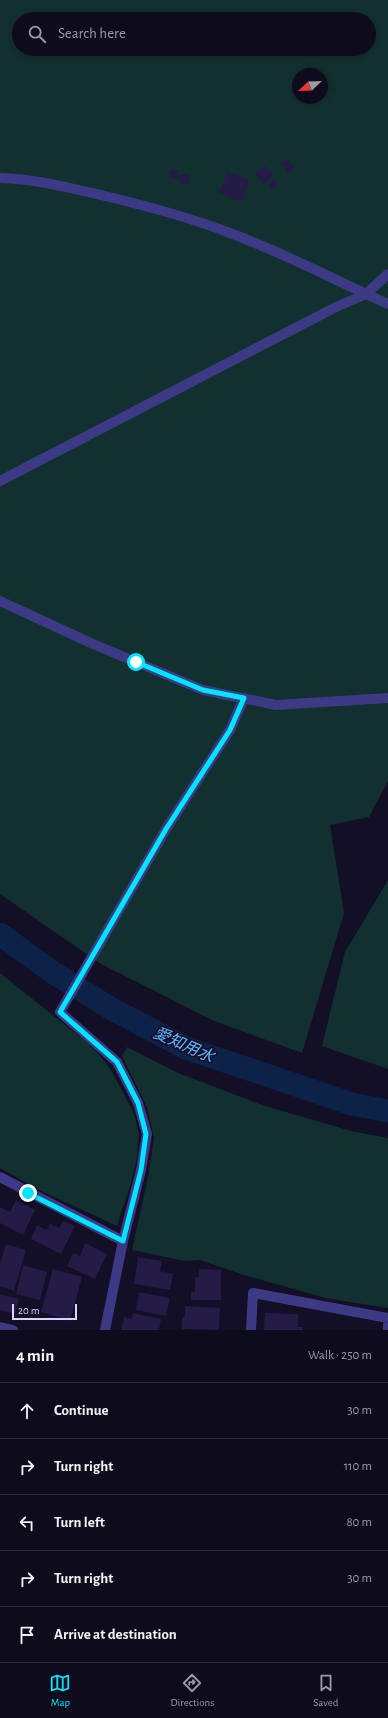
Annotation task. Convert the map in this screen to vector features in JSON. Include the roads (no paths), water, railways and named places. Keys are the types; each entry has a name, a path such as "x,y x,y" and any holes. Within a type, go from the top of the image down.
{"street":[{"path":"0,178 22,178 68,187 158,209 230,233 326,273 388,304"},
{"path":"0,481 331,310 366,294 388,274"},
{"path":"0,601 93,644 203,690 276,705 388,698"},
{"path":"105,1330 123,1241 141,1170 146,1134 138,1103 117,1062 60,1012 166,829 230,730 244,698"},
{"path":"0,1177 123,1241"},
{"path":"251,1330 253,1292 388,1320 388,1330"},
{"path":"0,1327 13,1330"}],"waterway":[{"name":"愛知用水","path":"0,934 52,972 112,1009 186,1048 352,1104 388,1111"}]}
